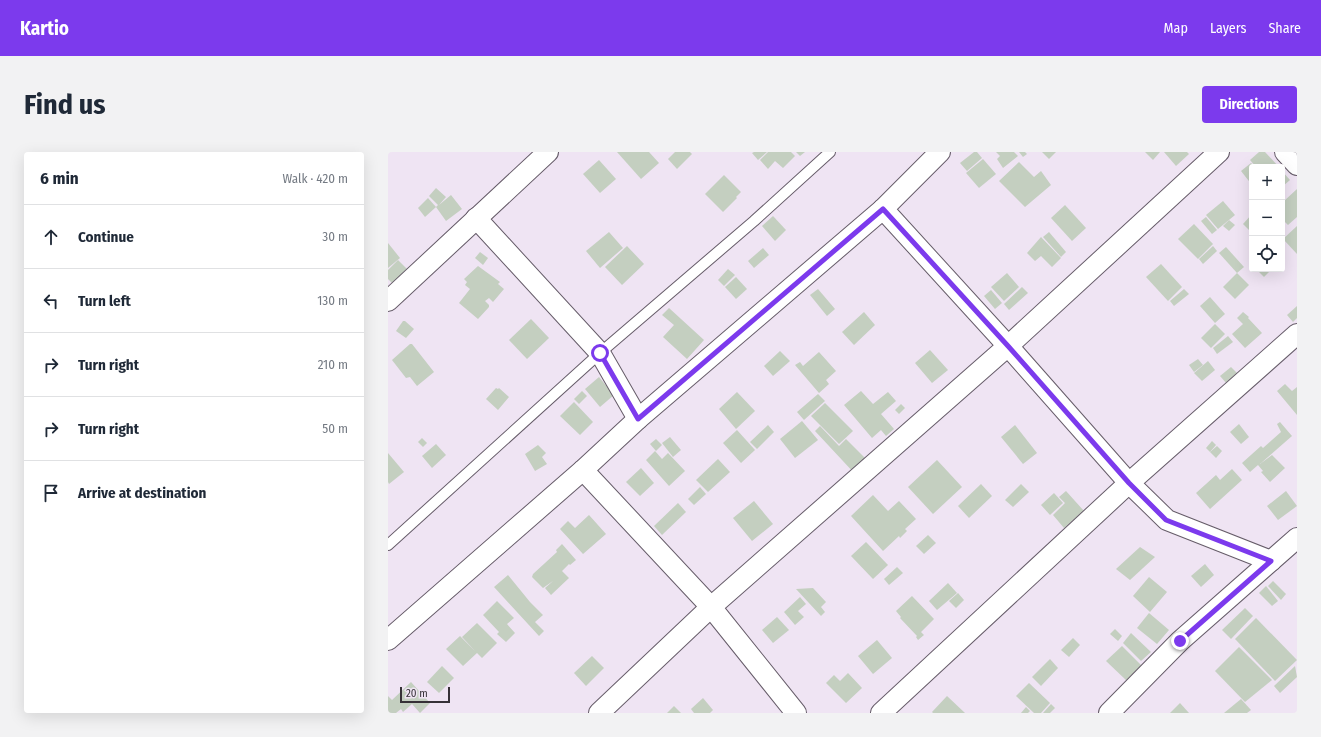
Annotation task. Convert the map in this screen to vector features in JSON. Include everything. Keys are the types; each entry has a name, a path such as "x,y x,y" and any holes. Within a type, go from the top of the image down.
{"street":[{"path":"388,640 583,470 638,419 883,209 940,152"},
{"path":"599,713 711,607 1008,346 1219,152"},
{"path":"1285,152 1297,165"},
{"path":"388,300 544,153"},
{"path":"883,209 1008,346 1129,483 1166,520 1271,561"},
{"path":"476,218 600,353 638,419"},
{"path":"881,713 1129,483 1297,334"},
{"path":"583,470 711,607 796,713"},
{"path":"1109,713 1180,641 1297,538"}],"lane":[{"path":"388,545 600,353 754,221 830,152"}],"building":[{"path":"617,152 649,152 659,163 641,179"},
{"path":"675,152 690,152 692,154 677,169 668,159"},
{"path":"767,152 758,160 752,153"},
{"path":"768,152 791,152 795,156 783,168 775,161 768,169 760,160"},
{"path":"796,152 805,152 800,156"},
{"path":"974,152 977,152 982,158 967,171 960,163"},
{"path":"996,152 1014,152 1018,156 1003,168 997,159 1000,156"},
{"path":"1019,152 1025,152 1027,154 1023,157"},
{"path":"1042,152 1056,152 1049,159"},
{"path":"1145,152 1160,152 1153,160"},
{"path":"1164,152 1187,152 1189,154 1176,166"},
{"path":"1259,152 1265,152 1276,164 1253,164 1250,160"},
{"path":"983,159 996,174 979,188 966,173"},
{"path":"599,160 616,179 600,193 583,174"},
{"path":"1019,162 1034,177 1041,171 1051,185 1025,207 999,181"},
{"path":"1249,165 1249,181 1241,171"},
{"path":"1285,174 1290,180 1285,184"},
{"path":"724,175 741,192 723,212 705,194"},
{"path":"436,188 446,197 439,205 451,195 462,209 446,221 436,207 438,205 429,196"},
{"path":"1297,189 1297,217 1288,225 1285,222 1285,200"},
{"path":"428,198 436,207 425,217 418,208"},
{"path":"1223,201 1235,215 1218,229 1206,215"},
{"path":"1065,205 1086,228 1072,241 1051,218"},
{"path":"773,216 786,230 775,241 762,226"},
{"path":"1206,217 1217,230 1212,234 1201,221"},
{"path":"1249,217 1249,230 1243,224"},
{"path":"1229,220 1235,225 1229,231 1223,226"},
{"path":"1194,224 1213,244 1198,259 1178,239"},
{"path":"1297,226 1297,254 1285,241 1285,237"},
{"path":"609,232 623,248 600,268 586,251"},
{"path":"1049,232 1066,252 1061,257 1043,237"},
{"path":"1041,237 1061,258 1052,267 1041,256 1035,261 1027,253"},
{"path":"388,243 400,258 388,268"},
{"path":"627,246 644,264 622,285 605,267"},
{"path":"1213,246 1217,251 1203,264 1199,259"},
{"path":"1226,247 1244,267 1237,273 1219,253"},
{"path":"763,248 769,255 754,268 748,261"},
{"path":"480,252 488,258 483,265 475,258"},
{"path":"398,260 409,271 394,285 388,279 388,270"},
{"path":"1161,264 1182,287 1168,301 1146,277"},
{"path":"478,266 500,282 498,284 504,289 493,302 489,298 485,301 489,307 478,319 459,303 470,289 465,285 467,282 464,279"},
{"path":"728,269 735,275 724,286 718,280"},
{"path":"1259,272 1269,272 1264,277"},
{"path":"1007,273 1019,287 1004,301 991,287"},
{"path":"1237,273 1249,285 1235,299 1223,287"},
{"path":"736,277 747,289 736,299 725,287"},
{"path":"1022,287 1028,293 1009,310 1004,304"},
{"path":"818,289 835,309 827,316 810,295"},
{"path":"1184,289 1189,294 1174,306 1170,301"},
{"path":"991,290 1002,303 995,309 984,296"},
{"path":"1210,297 1225,314 1215,323 1200,306"},
{"path":"1297,306 1297,318 1293,322 1287,315"},
{"path":"669,308 704,340 687,359 663,337 674,325 662,315"},
{"path":"864,312 875,325 854,345 842,332"},
{"path":"1243,312 1262,333 1245,348 1232,334 1243,324 1237,318"},
{"path":"531,319 549,338 527,359 509,340"},
{"path":"403,321 414,329 406,338 396,331"},
{"path":"1215,324 1225,334 1211,348 1201,338"},
{"path":"1228,336 1233,342 1217,354 1213,348"},
{"path":"410,344 412,344 434,372 417,386 410,377 406,378 392,360"},
{"path":"930,350 948,370 932,383 915,363"},
{"path":"780,351 790,361 773,376 764,366"},
{"path":"819,352 836,371 826,380 829,384 819,393 795,365 800,362 803,366"},
{"path":"1198,359 1203,365 1194,372 1189,365"},
{"path":"1208,361 1215,370 1202,381 1194,373"},
{"path":"1231,367 1238,374 1227,384 1220,376"},
{"path":"599,377 614,395 600,407 585,389"},
{"path":"1285,384 1292,391 1297,387 1297,415 1277,391"},
{"path":"496,388 499,388 509,397 498,410 486,399"},
{"path":"582,391 587,396 579,404 574,399"},
{"path":"861,391 873,404 888,392 896,401 881,414 894,429 886,436 881,430 872,438 844,405"},
{"path":"737,392 755,411 736,429 719,409"},
{"path":"818,394 825,401 804,420 797,412"},
{"path":"574,402 593,422 580,435 560,416"},
{"path":"825,403 853,431 839,444 811,416"},
{"path":"901,404 905,408 899,414 895,410"},
{"path":"802,421 818,440 795,458 780,439"},
{"path":"1280,422 1292,436 1260,464 1272,455 1285,468 1270,482 1261,472 1263,471 1258,465 1250,472 1242,463 1261,446 1263,448 1281,432 1277,424"},
{"path":"1239,424 1249,437 1241,444 1230,432"},
{"path":"768,425 774,432 757,449 750,442"},
{"path":"1015,425 1037,453 1023,464 1001,437"},
{"path":"820,426 839,446 846,439 869,462 856,475 815,431"},
{"path":"737,430 755,450 741,463 723,443"},
{"path":"670,437 681,450 673,457 662,443"},
{"path":"422,438 427,443 423,447 418,442"},
{"path":"656,439 662,445 656,451 650,444"},
{"path":"1212,441 1216,445 1210,452 1206,448"},
{"path":"436,444 446,455 432,468 422,456"},
{"path":"538,445 546,453 542,457 547,464 535,471 525,454"},
{"path":"1217,446 1222,451 1216,458 1210,452"},
{"path":"655,451 662,459 668,453 685,471 669,486 646,460"},
{"path":"388,453 404,472 389,484 388,482"},
{"path":"718,459 730,472 708,492 696,480"},
{"path":"937,460 962,487 933,514 908,487"},
{"path":"641,468 654,483 640,496 626,482"},
{"path":"1232,469 1242,480 1210,509 1196,493 1216,475 1220,480"},
{"path":"981,484 992,496 969,518 958,506"},
{"path":"1021,484 1029,492 1013,507 1005,500"},
{"path":"700,487 706,494 694,505 688,499"},
{"path":"1066,491 1084,511 1064,528 1053,515 1065,503 1059,497"},
{"path":"1286,491 1297,506 1278,520 1267,506"},
{"path":"1054,493 1063,503 1050,515 1041,505"},
{"path":"873,495 888,511 899,501 916,519 905,529 907,531 900,538 899,536 883,551 851,516"},
{"path":"754,501 773,524 752,541 733,518"},
{"path":"678,503 686,512 662,535 654,526"},
{"path":"589,515 606,534 583,554 560,529 568,521 575,528"},
{"path":"928,535 936,543 924,554 916,546"},
{"path":"866,542 888,565 873,579 851,556"},
{"path":"562,544 576,560 562,571 569,578 551,595 545,588 553,581 543,588 532,577 533,574 557,552 556,550"},
{"path":"1140,547 1155,557 1130,580 1116,569"},
{"path":"1205,564 1214,575 1201,587 1191,576"},
{"path":"897,567 903,573 889,585 884,579"},
{"path":"508,575 530,602 543,615 535,622 544,631 539,636 494,587"},
{"path":"1149,577 1167,592 1150,612 1133,596"},
{"path":"1273,581 1286,594 1281,600 1268,586"},
{"path":"948,583 957,593 937,610 929,601"},
{"path":"1266,586 1278,601 1272,606 1259,593"},
{"path":"813,588 826,602 821,607 825,612 821,616 796,589"},
{"path":"958,593 964,600 956,608 949,601"},
{"path":"912,596 934,619 921,632 924,635 918,640 916,637 917,636 900,618 901,617 896,611"},
{"path":"800,597 806,604 798,611 804,617 795,625 784,612"},
{"path":"497,601 514,618 507,624 515,633 506,642 497,634 499,632 483,615"},
{"path":"1245,608 1253,616 1231,639 1222,630"},
{"path":"1149,613 1169,630 1157,644 1137,628"},
{"path":"777,617 789,630 773,643 762,630"},
{"path":"1256,618 1297,660 1275,681 1235,639"},
{"path":"477,623 497,643 482,658 477,653 463,666 446,649 460,636 475,651 462,637"},
{"path":"1115,629 1122,636 1118,641 1110,634"},
{"path":"1131,633 1151,652 1141,661 1123,643"},
{"path":"1073,638 1080,645 1069,657 1061,650"},
{"path":"877,640 892,658 873,674 858,656"},
{"path":"1122,646 1142,666 1127,681 1106,661"},
{"path":"1239,647 1272,680 1245,702 1215,671"},
{"path":"592,656 604,668 586,686 574,673"},
{"path":"1050,659 1058,668 1041,686 1032,677"},
{"path":"442,666 454,678 439,693 427,682"},
{"path":"1295,666 1297,677 1280,693 1274,686"},
{"path":"848,673 862,688 846,703 826,683 834,675 840,681"},
{"path":"411,682 430,703 420,713 412,704 403,712 401,709 396,713 388,713 388,696 392,700"},
{"path":"1029,683 1050,703 1041,713 1034,713 1016,696"},
{"path":"947,696 965,713 933,713 932,712"},
{"path":"703,698 713,710 710,713 694,713 691,709"},
{"path":"1241,699 1251,710 1247,713 1224,713"},
{"path":"1180,703 1189,713 1170,713"},
{"path":"1051,704 1055,708 1050,713 1043,713"},
{"path":"674,706 681,713 667,713"},
{"path":"1026,707 1030,711 1028,713 1021,713"}],"route":[{"path":"600,353 638,419 883,209 1008,346 1129,483 1166,520 1271,561 1180,641"}]}
